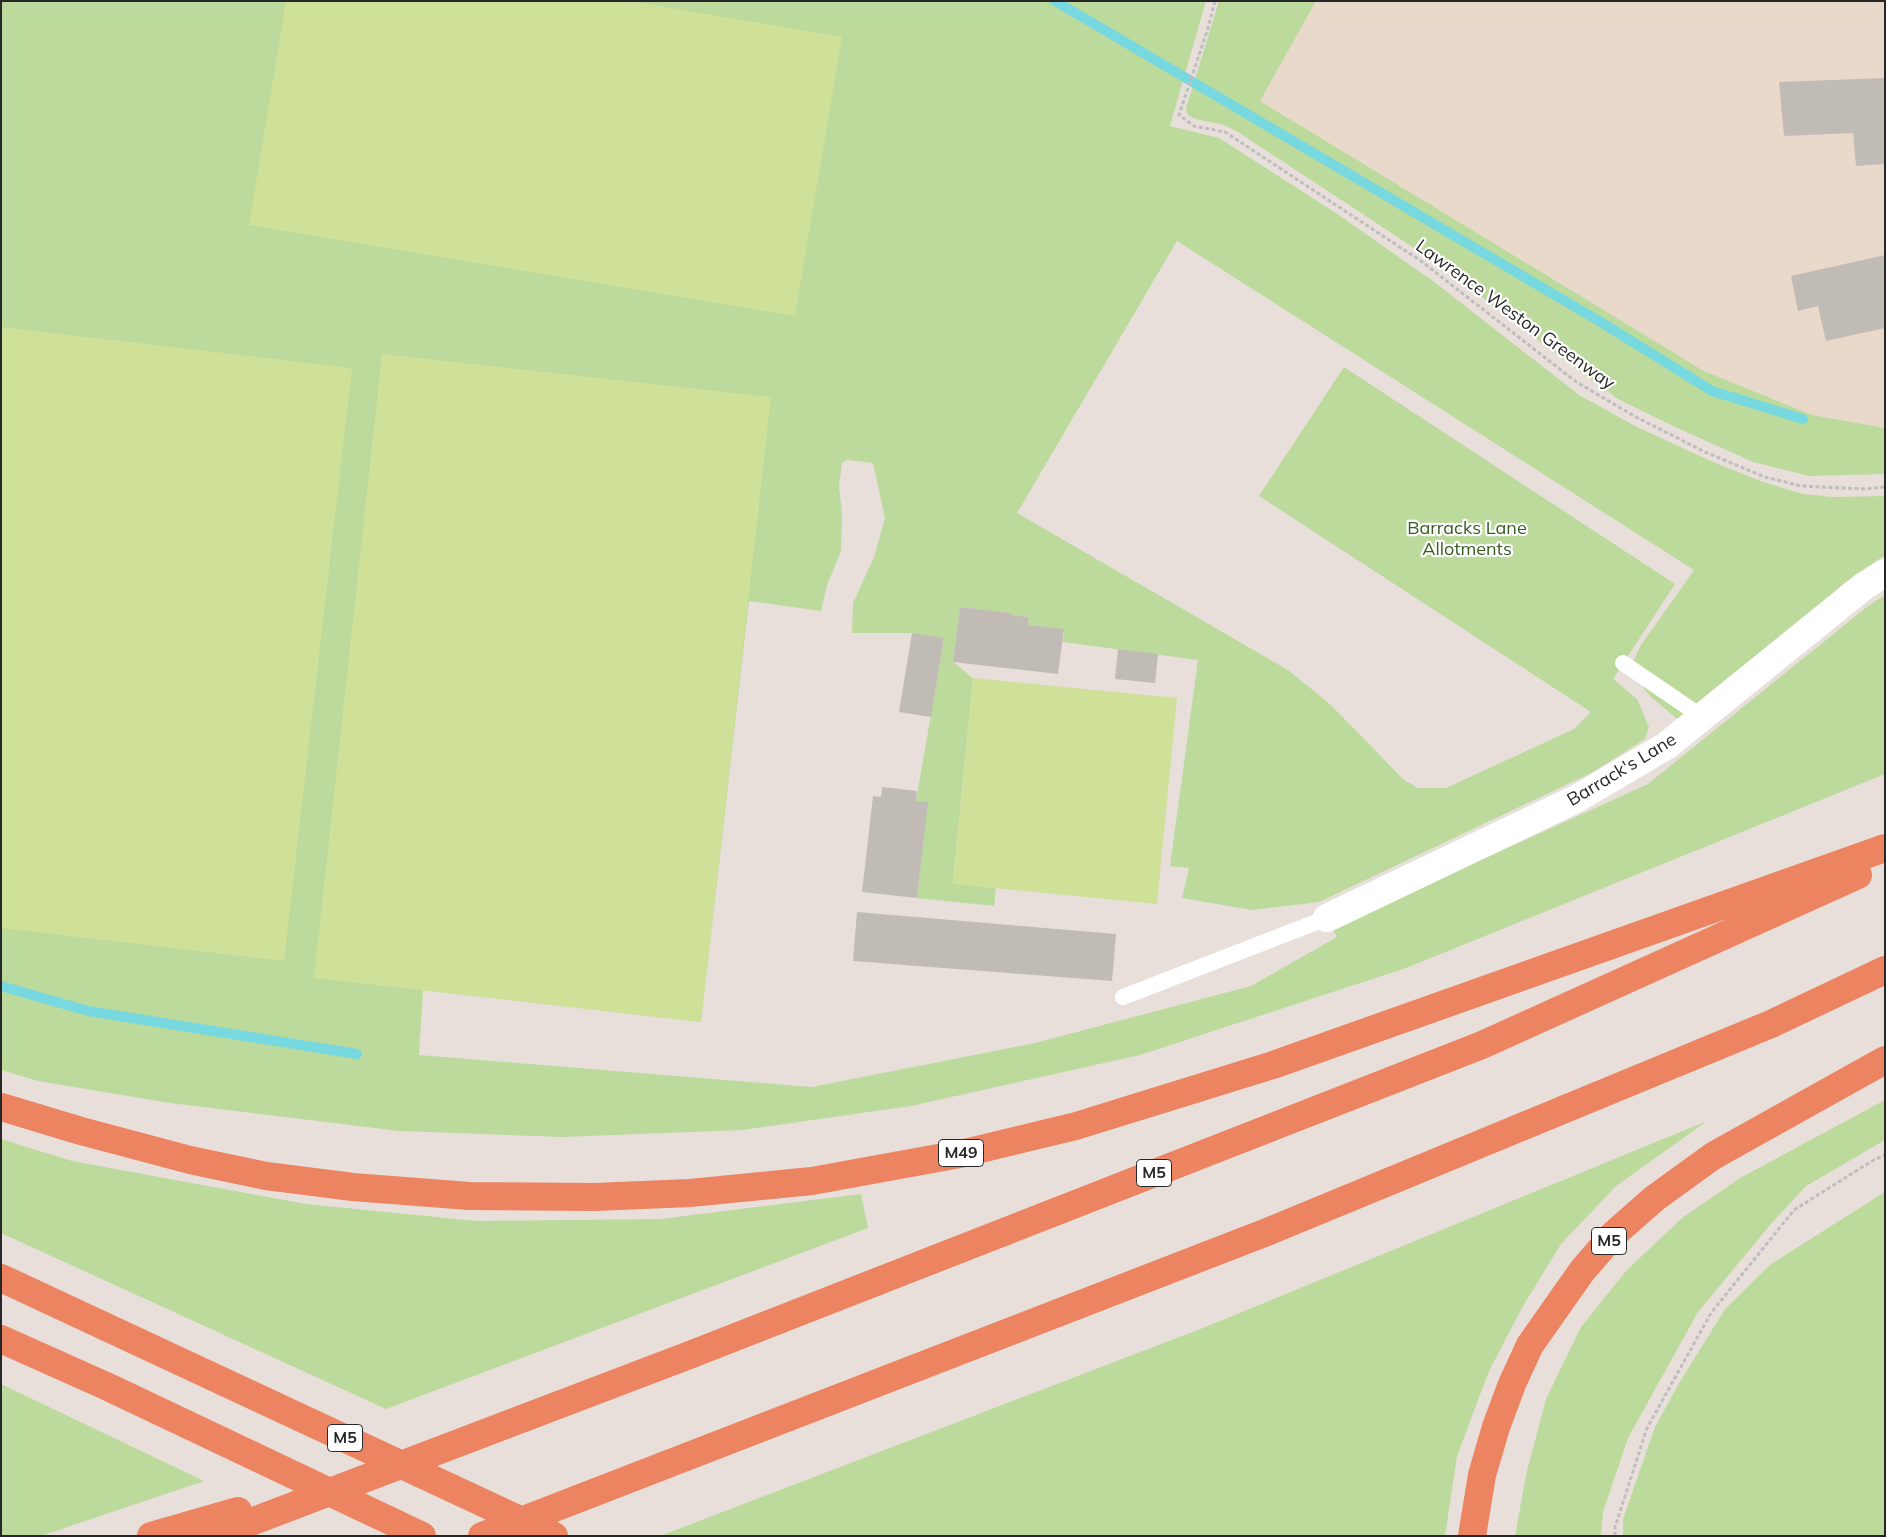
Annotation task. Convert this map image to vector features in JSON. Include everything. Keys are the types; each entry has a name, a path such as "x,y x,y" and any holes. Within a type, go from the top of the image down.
{"highway":[{"name":"M49","path":"1,1106 81,1131 190,1160 266,1176 352,1187 469,1196 595,1197 690,1193 812,1181 960,1154 1085,1124 1272,1066 1885,848"},
{"name":"M5","path":"214,1536 687,1356 1482,1045 1885,863"},
{"path":"482,1536 1267,1232 1771,1024 1885,970"},
{"name":"M5","path":"1472,1536 1482,1475 1496,1427 1512,1384 1530,1345 1582,1271 1614,1234 1655,1198 1713,1156 1885,1060"},
{"name":"M5","path":"1,1278 554,1536"},
{"path":"1,1339 106,1386 422,1536"},
{"name":"M5","path":"151,1536 413,1461"}],"street":[{"name":"Barrack's Lane","path":"1327,918 1576,799 1666,746 1864,586 1885,573"}],"lane":[{"path":"1623,663 1702,717"},
{"path":"1123,997 1327,918"}],"path":[{"name":"Lawrence Weston Greenway","path":"1215,1 1179,115 1194,126 1224,132 1421,261 1575,381 1634,416 1705,452 1765,477 1801,486 1864,489 1885,487"},
{"path":"1614,1536 1615,1527 1647,1428 1711,1312 1794,1210 1872,1161 1885,1155"}],"shaded area":[{"path":"1316,1 1885,1 1885,428 1812,415 1704,371 1260,101"}],"green space":[{"name":"Barracks Lane Allotments","path":"1,1 1206,1 1170,126 1219,138 1336,213 1437,284 1579,395 1637,427 1713,462 1763,482 1803,494 1832,497 1885,496 1885,555 1847,581 1681,722 1651,697 1635,677 1634,660 1641,645 1694,570 1177,241 1017,513 1288,670 1331,705 1403,779 1418,788 1446,788 1574,729 1591,712 1259,496 1344,367 1675,584 1613,679 1637,699 1649,727 1645,739 1593,772 1319,902 1252,910 1182,898 1189,868 1170,866 1198,660 1063,642 1064,630 1028,625 1029,617 960,607 953,662 973,678 953,883 996,888 994,906 917,898 927,802 916,801 944,639 912,633 852,633 853,603 874,557 885,518 873,463 847,460 842,463 839,486 842,513 841,551 827,585 821,611 749,601 701,1022 423,990 419,1055 812,1087 1035,1043 1251,986 1337,937 1332,928 1648,784 1868,606 1885,595 1885,774 1406,968 1140,1055 911,1106 743,1130 562,1137 400,1131 170,1103 38,1081 1,1070"},
{"path":"286,1 631,1 842,37 795,316 249,225"},
{"path":"1219,1 1316,1 1260,101 1704,371 1812,415 1885,428 1885,474 1809,476 1753,462 1618,399 1443,267 1238,132 1224,125 1195,119 1188,115 1186,108"},
{"path":"1,327 352,368 284,961 1,928"},
{"path":"382,354 771,397 701,1022 314,978"},
{"path":"973,678 1177,698 1157,904 953,884"},
{"path":"1885,1100 1885,1140 1806,1186 1770,1225 1698,1312 1628,1438 1603,1512 1601,1536 1515,1536 1526,1475 1546,1399 1581,1327 1626,1271 1682,1218 1740,1178"},
{"path":"1707,1121 1616,1186 1561,1244 1523,1306 1489,1371 1457,1456 1445,1536 660,1536 1203,1328"},
{"path":"1,1139 72,1161 306,1204 476,1221 661,1219 861,1194 868,1228 386,1409 1,1233"},
{"path":"1885,1192 1885,1536 1623,1536 1623,1519 1655,1427 1678,1385 1725,1309 1771,1264"},
{"path":"1,1384 204,1481 41,1536 1,1536"}],"building":[{"path":"1885,78 1885,164 1856,166 1853,133 1784,136 1779,82"},
{"path":"1885,255 1885,328 1826,341 1818,306 1798,311 1791,276"},
{"path":"960,607 1011,613 1011,615 1029,617 1028,625 1064,629 1058,674 953,662"},
{"path":"912,633 944,638 931,717 899,712"},
{"path":"1118,649 1158,654 1155,683 1115,679"},
{"path":"882,787 917,791 916,801 928,802 917,898 862,892 873,796 881,797"},
{"path":"857,912 1116,934 1112,981 853,961"}],"waterway":[{"path":"1055,1 1599,321 1712,391 1803,419"},
{"path":"1,986 88,1011 357,1054"}]}
